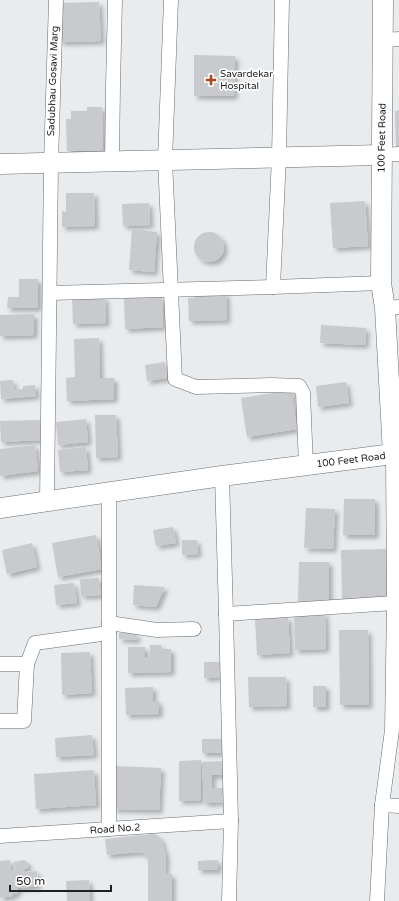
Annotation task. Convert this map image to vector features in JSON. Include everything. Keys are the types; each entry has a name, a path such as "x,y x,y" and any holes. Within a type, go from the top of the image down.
{"main road":[{"name":"100 Feet Road","path":"0,508 222,476 396,454 392,307 381,283 390,155 391,40 383,0"},
{"path":"0,164 390,155"}],"street":[{"name":"Sadubhau Gosavi Marg","path":"47,501 51,163 56,0"},
{"path":"112,161 112,86 115,0"},
{"path":"171,0 165,160 175,379 196,387 272,385 299,386 303,393 306,466"},
{"path":"273,287 279,157 282,0"},
{"path":"50,293 381,283"},
{"path":"377,901 382,805 392,730 396,603 396,454"},
{"path":"222,476 231,821 229,901"},
{"path":"109,492 109,829"},
{"path":"226,614 396,603"},
{"path":"0,721 24,721 27,664 35,644 109,628 194,630"},
{"path":"0,664 27,664"},
{"path":"382,805 399,806"},
{"name":"Road No.2","path":"0,836 231,821"}],"building":[{"path":"99,2 101,41 60,42 59,3"},
{"path":"194,55 235,56 234,96 194,96"},
{"path":"87,107 102,107 103,150 67,151 66,119 71,119 71,111 87,111"},
{"path":"399,110 399,148 396,148 395,111"},
{"path":"66,193 94,193 95,226 62,227 62,211 66,212"},
{"path":"365,201 368,246 333,248 330,203"},
{"path":"149,203 150,225 123,226 122,204"},
{"path":"132,229 157,232 154,272 129,270"},
{"path":"209,232 220,236 224,247 220,258 209,262 198,258 194,247 198,236"},
{"path":"19,279 38,279 38,308 7,308 8,297 19,297"},
{"path":"226,293 227,320 189,321 188,298 195,298 195,294"},
{"path":"162,296 163,327 125,329 124,298"},
{"path":"105,297 106,323 73,324 72,298"},
{"path":"34,314 34,335 0,336 0,315"},
{"path":"321,325 366,328 365,345 320,343"},
{"path":"99,338 100,378 114,378 114,399 67,401 66,378 75,377 74,339"},
{"path":"165,362 167,378 147,381 145,365"},
{"path":"13,380 14,390 23,389 23,386 35,385 36,396 1,399 0,381"},
{"path":"346,382 349,403 318,407 316,386"},
{"path":"291,390 297,429 247,437 241,398"},
{"path":"95,415 116,415 118,457 96,458"},
{"path":"86,419 88,442 58,445 56,422"},
{"path":"40,420 41,440 1,442 0,421"},
{"path":"35,445 38,471 0,476 0,449"},
{"path":"86,447 88,470 60,472 58,450"},
{"path":"344,499 375,499 375,535 343,535"},
{"path":"306,508 335,509 333,549 304,548"},
{"path":"173,527 176,543 156,546 153,530"},
{"path":"96,535 102,569 58,577 52,543"},
{"path":"182,540 197,540 198,554 182,555"},
{"path":"32,543 37,567 7,574 2,550"},
{"path":"389,549 390,598 342,599 341,550"},
{"path":"299,562 329,562 329,603 298,603"},
{"path":"99,578 101,595 81,596 80,579"},
{"path":"74,583 77,603 56,605 54,585"},
{"path":"134,585 165,587 156,607 133,605"},
{"path":"325,613 326,649 295,650 294,614"},
{"path":"288,617 290,653 257,655 255,619"},
{"path":"339,630 368,630 369,705 340,705"},
{"path":"119,633 136,633 137,640 119,639"},
{"path":"150,645 161,645 161,649 171,649 171,672 128,673 128,647 145,647 145,657 150,657"},
{"path":"90,652 92,693 62,695 61,653"},
{"path":"204,662 222,662 222,677 204,678"},
{"path":"248,677 286,677 287,706 249,707"},
{"path":"313,686 326,686 326,707 313,707"},
{"path":"153,687 153,701 159,701 159,714 126,715 125,688"},
{"path":"92,735 94,755 56,757 55,738"},
{"path":"202,739 222,739 221,753 202,753"},
{"path":"201,760 201,800 179,801 179,761"},
{"path":"223,761 224,775 212,775 212,788 224,788 224,802 204,803 202,762"},
{"path":"115,766 161,768 159,810 113,809"},
{"path":"94,770 96,805 36,809 34,774"},
{"path":"152,834 157,835 161,839 166,856 165,874 172,874 172,901 148,901 148,860 143,853 138,852 107,855 105,839"},
{"path":"10,860 11,870 15,870 14,862 24,860 28,863 28,868 25,869 25,872 37,871 38,886 17,888 18,893 13,894 13,896 0,898 0,861"},
{"path":"218,860 218,870 198,870 198,861"},
{"path":"89,880 90,901 67,901 66,881"}],"place":[{"name":"Savardekar Hospital","path":"211,80"}]}
